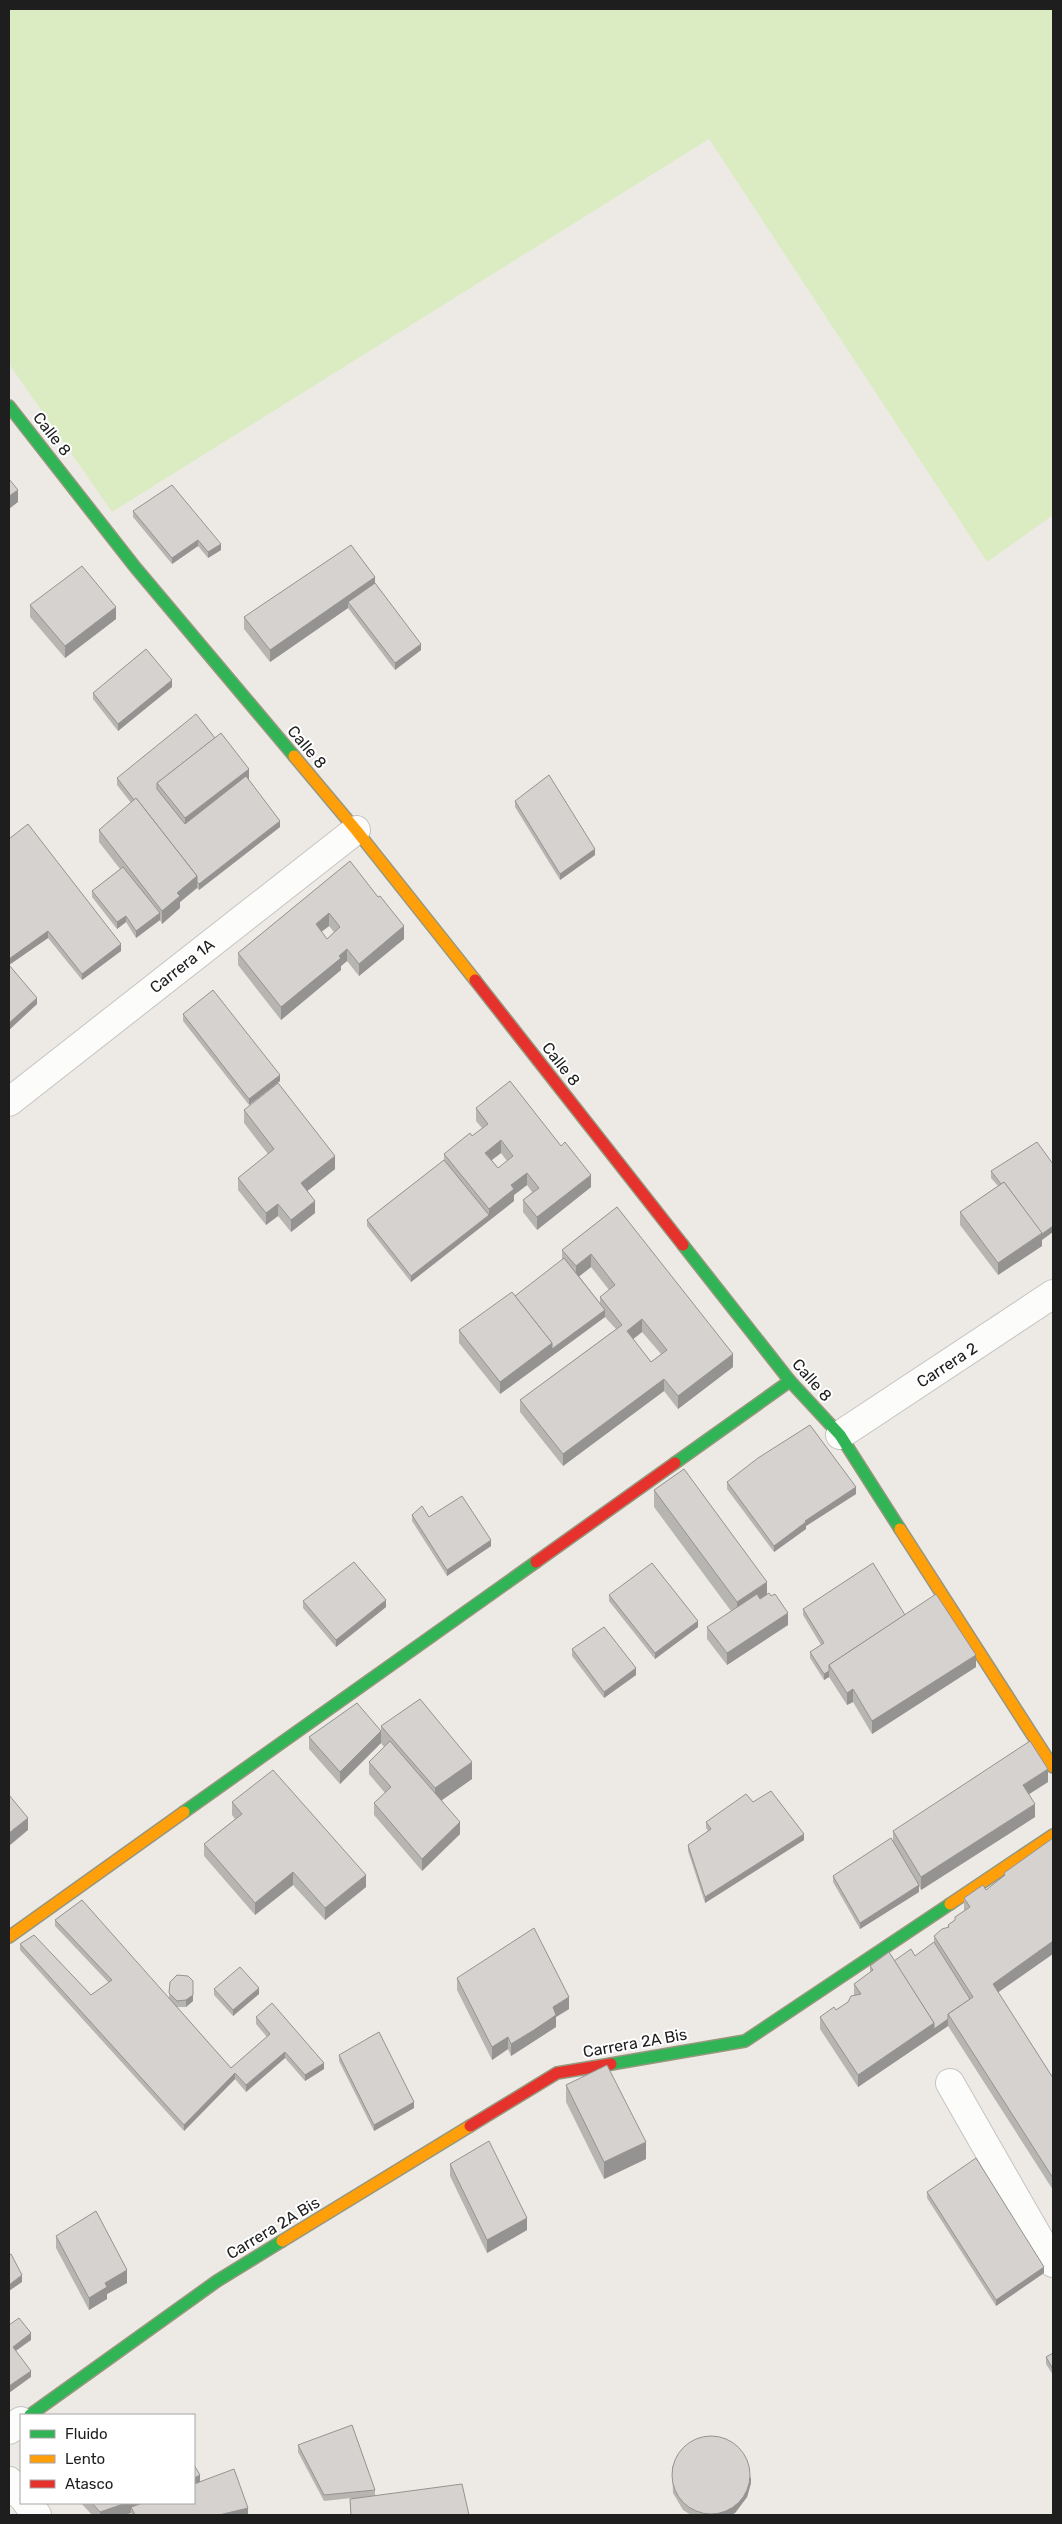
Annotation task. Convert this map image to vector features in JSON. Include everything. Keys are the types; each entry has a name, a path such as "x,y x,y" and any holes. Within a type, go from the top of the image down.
{"street":[{"name":"Calle 8","path":"9,406 135,566 356,830 790,1382 840,1435 1053,1767"},
{"name":"Carrera 1A","path":"9,1102 356,830"},
{"name":"Carrera 2","path":"840,1435 1053,1294"},
{"path":"9,1937 790,1382"},
{"name":"Carrera 2A Bis","path":"31,2414 217,2281 557,2073 745,2041 1053,1835"},
{"path":"950,2083 1053,2264"},
{"path":"9,2430 20,2422"},
{"path":"9,2481 20,2495"},
{"path":"28,2504 37,2515"}],"green space":[{"path":"9,9 1053,9 1053,515 987,562 709,139 112,512 9,364"}],"building":[{"path":"9,479 18,490 9,496"},
{"path":"172,485 221,544 208,552 198,540 172,558 133,511"},
{"path":"351,545 375,577 270,650 244,617"},
{"path":"82,566 116,607 65,646 30,605"},
{"path":"375,583 421,644 395,663 348,602"},
{"path":"146,649 172,680 118,724 93,693"},
{"path":"196,714 215,738 157,783 157,789 185,824 246,776 280,821 199,884 197,876 136,798 134,800 117,778"},
{"path":"221,733 249,769 185,818 157,783"},
{"path":"549,775 595,849 560,874 515,801"},
{"path":"136,798 197,876 177,893 180,896 162,911 99,830"},
{"path":"28,824 121,944 82,974 48,931 9,959 9,839"},
{"path":"350,861 404,926 359,964 347,949 339,956 341,958 281,1007 238,953","holes":["329,913 340,927 327,939 316,924"]},
{"path":"123,867 160,913 136,931 126,916 117,922 92,891"},
{"path":"9,965 37,998 9,1023"},
{"path":"213,990 280,1075 249,1099 183,1014"},
{"path":"510,1081 561,1146 565,1142 591,1175 537,1217 523,1200 539,1188 527,1173 511,1185 514,1189 489,1209 444,1154 470,1133 472,1136 488,1124 476,1108","holes":["501,1140 513,1156 498,1168 485,1153"]},
{"path":"278,1083 335,1156 301,1183 315,1201 291,1220 278,1204 266,1213 238,1178 274,1149 244,1110"},
{"path":"1037,1142 1053,1164 1053,1226 1042,1234 1004,1182 1001,1184 991,1171"},
{"path":"444,1160 489,1215 411,1276 367,1220"},
{"path":"1004,1182 1042,1233 998,1263 960,1212"},
{"path":"617,1207 733,1354 678,1396 664,1379 563,1454 520,1400 622,1325 600,1297 615,1285 591,1254 576,1266 562,1250","holes":["642,1319 667,1350 651,1362 627,1331"]},
{"path":"564,1258 605,1310 552,1349 552,1343 515,1296"},
{"path":"512,1292 552,1343 500,1382 459,1330"},
{"path":"810,1425 856,1487 805,1521 774,1546 727,1482 758,1458"},
{"path":"684,1469 767,1582 737,1602 654,1490"},
{"path":"462,1496 491,1540 447,1570 412,1515 422,1506 429,1517"},
{"path":"354,1562 386,1600 336,1640 303,1601"},
{"path":"652,1563 698,1621 655,1653 609,1595"},
{"path":"873,1563 905,1615 829,1665 829,1671 824,1674 810,1652 824,1643 803,1609"},
{"path":"769,1593 771,1596 775,1594 788,1613 727,1653 707,1627 757,1594 760,1599"},
{"path":"936,1594 976,1655 872,1721 853,1689 847,1693 829,1665"},
{"path":"604,1627 636,1668 604,1692 572,1649"},
{"path":"420,1699 472,1762 435,1788 381,1726"},
{"path":"357,1703 381,1731 340,1772 309,1737"},
{"path":"390,1741 460,1822 422,1859 374,1803 391,1787 369,1762"},
{"path":"1030,1741 1048,1769 1023,1785 1035,1804 921,1877 893,1831"},
{"path":"273,1770 366,1875 325,1908 293,1872 255,1903 204,1844 242,1814 232,1802"},
{"path":"771,1791 804,1834 705,1897 688,1845 711,1829 706,1822 746,1794 753,1802"},
{"path":"9,1795 28,1818 9,1833"},
{"path":"891,1838 919,1885 860,1923 833,1876"},
{"path":"1053,1838 1053,1941 993,1984 1053,2078 1053,2178 948,2014 973,1997 934,1936 942,1929 949,1927 948,1925 955,1920 955,1917 970,1907 964,1898 983,1885 986,1890 1005,1875 1004,1873"},
{"path":"82,1900 231,2068 270,2034 256,2017 272,2003 324,2063 305,2075 285,2052 246,2085 235,2073 184,2125 20,1944 34,1935 91,1995 112,1980 55,1920"},
{"path":"534,1928 569,1997 553,2007 556,2015 534,2030 511,2044 508,2037 492,2047 457,1978"},
{"path":"934,1942 970,1999 948,2014 948,2019 934,2029 934,2023 894,1961 911,1949 915,1956"},
{"path":"889,1952 934,2023 858,2075 820,2017 834,2007 836,2010 848,2002 851,1996 861,1994 854,1984 873,1970 870,1966"},
{"path":"240,1967 259,1988 233,2010 214,1989"},
{"path":"177,1975 188,1976 193,1981 193,1995 186,2000 177,2001 169,1993 170,1982"},
{"path":"379,2032 414,2102 374,2125 339,2055"},
{"path":"607,2065 646,2142 604,2162 566,2085"},
{"path":"489,2141 527,2218 487,2240 450,2164"},
{"path":"976,2158 1044,2267 996,2300 927,2192"},
{"path":"96,2211 127,2270 105,2283 107,2287 89,2298 56,2236"},
{"path":"11,2254 22,2275 9,2285 9,2255"},
{"path":"19,2318 31,2333 13,2347 31,2371 9,2386 9,2325"},
{"path":"1053,2353 1053,2369 1046,2357"},
{"path":"352,2425 375,2490 324,2495 298,2445"},
{"path":"703,2436 719,2436 733,2442 744,2453 750,2467 750,2483 744,2497 733,2508 719,2514 703,2514 689,2508 678,2497 672,2483 672,2467 678,2453 689,2442"},
{"path":"195,2467 200,2475 195,2478"},
{"path":"234,2469 248,2508 219,2515 135,2515 131,2507 140,2504 195,2504 195,2484"},
{"path":"462,2484 469,2515 351,2515 350,2499"},
{"path":"93,2504 123,2504 100,2512"}],"traffic: fast":[{"path":"9,406 135,567 294,756"},
{"path":"683,1245 790,1381 840,1435 900,1529"},
{"path":"675,1463 790,1381"},
{"path":"184,1812 536,1562"},
{"path":"611,2064 745,2041 950,1904"},
{"path":"31,2414 217,2281 282,2241"}],"traffic: slow":[{"path":"294,756 356,830 475,980"},
{"path":"900,1529 1053,1767"},
{"path":"9,1937 184,1812"},
{"path":"950,1904 1053,1835"},
{"path":"282,2241 470,2126"}],"traffic: jam":[{"path":"475,980 683,1245"},
{"path":"536,1562 675,1463"},
{"path":"470,2126 557,2073 611,2064"}]}
